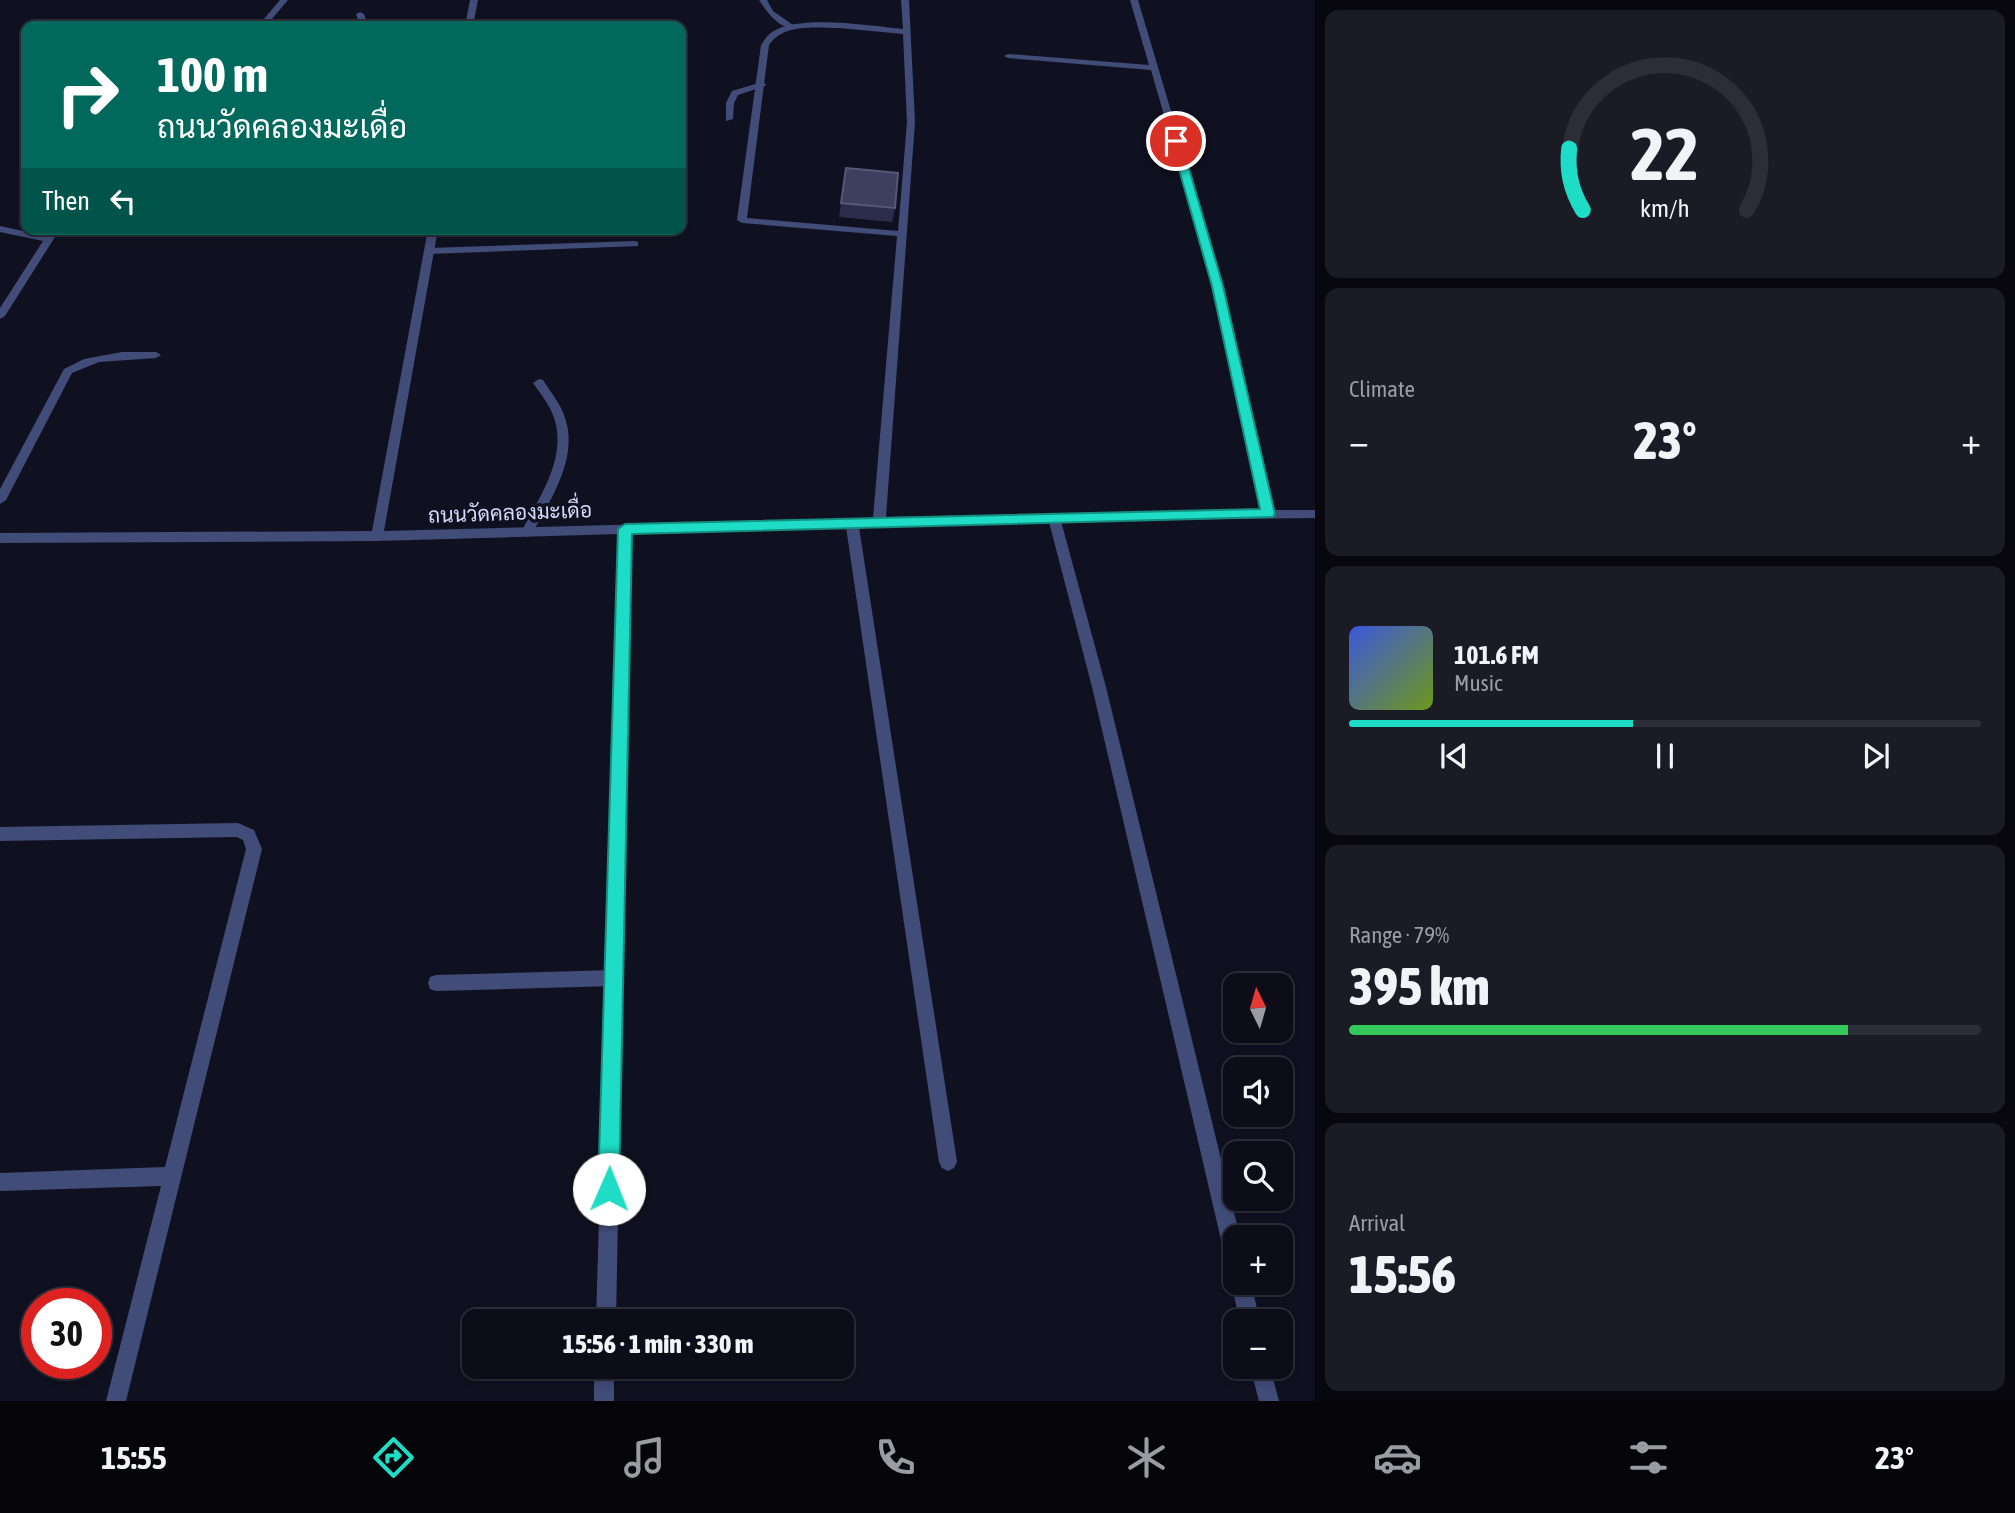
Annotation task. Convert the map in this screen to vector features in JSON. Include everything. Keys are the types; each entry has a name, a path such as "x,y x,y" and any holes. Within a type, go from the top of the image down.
{"street":[{"path":"266,21 284,0"},
{"path":"470,21 474,0"},
{"path":"763,0 770,12 790,27"},
{"path":"879,523 911,122 905,0"},
{"path":"1134,0 1218,286 1268,514"},
{"path":"360,14 362,21"},
{"path":"902,234 742,220 762,84 765,45 774,33 790,27 828,26 908,32"},
{"path":"1008,57 1155,68"},
{"path":"729,119 728,101 733,94 762,84"},
{"path":"0,229 21,231"},
{"path":"0,316 51,235"},
{"path":"377,536 432,235"},
{"path":"429,251 635,244"},
{"path":"0,500 68,371 81,361 97,358 156,355"},
{"path":"527,532 559,465 564,438 560,417 539,383"},
{"name":"ถนนวัดคลองมะเดื่อ","path":"0,538 377,536 1055,517 1315,514"},
{"path":"1055,517 1099,687 1227,1225"},
{"path":"852,523 948,1162"},
{"path":"606,1309 625,529"},
{"path":"0,834 238,830 249,835 254,849 116,1401"},
{"path":"436,983 614,978"},
{"path":"0,1182 171,1176"},
{"path":"604,1379 604,1401"},
{"path":"1264,1379 1269,1401"}],"building":[{"path":"846,168 898,173 895,208 841,203"}],"route":[{"path":"609,1189 625,529 1268,514 1218,286 1176,141"}]}
